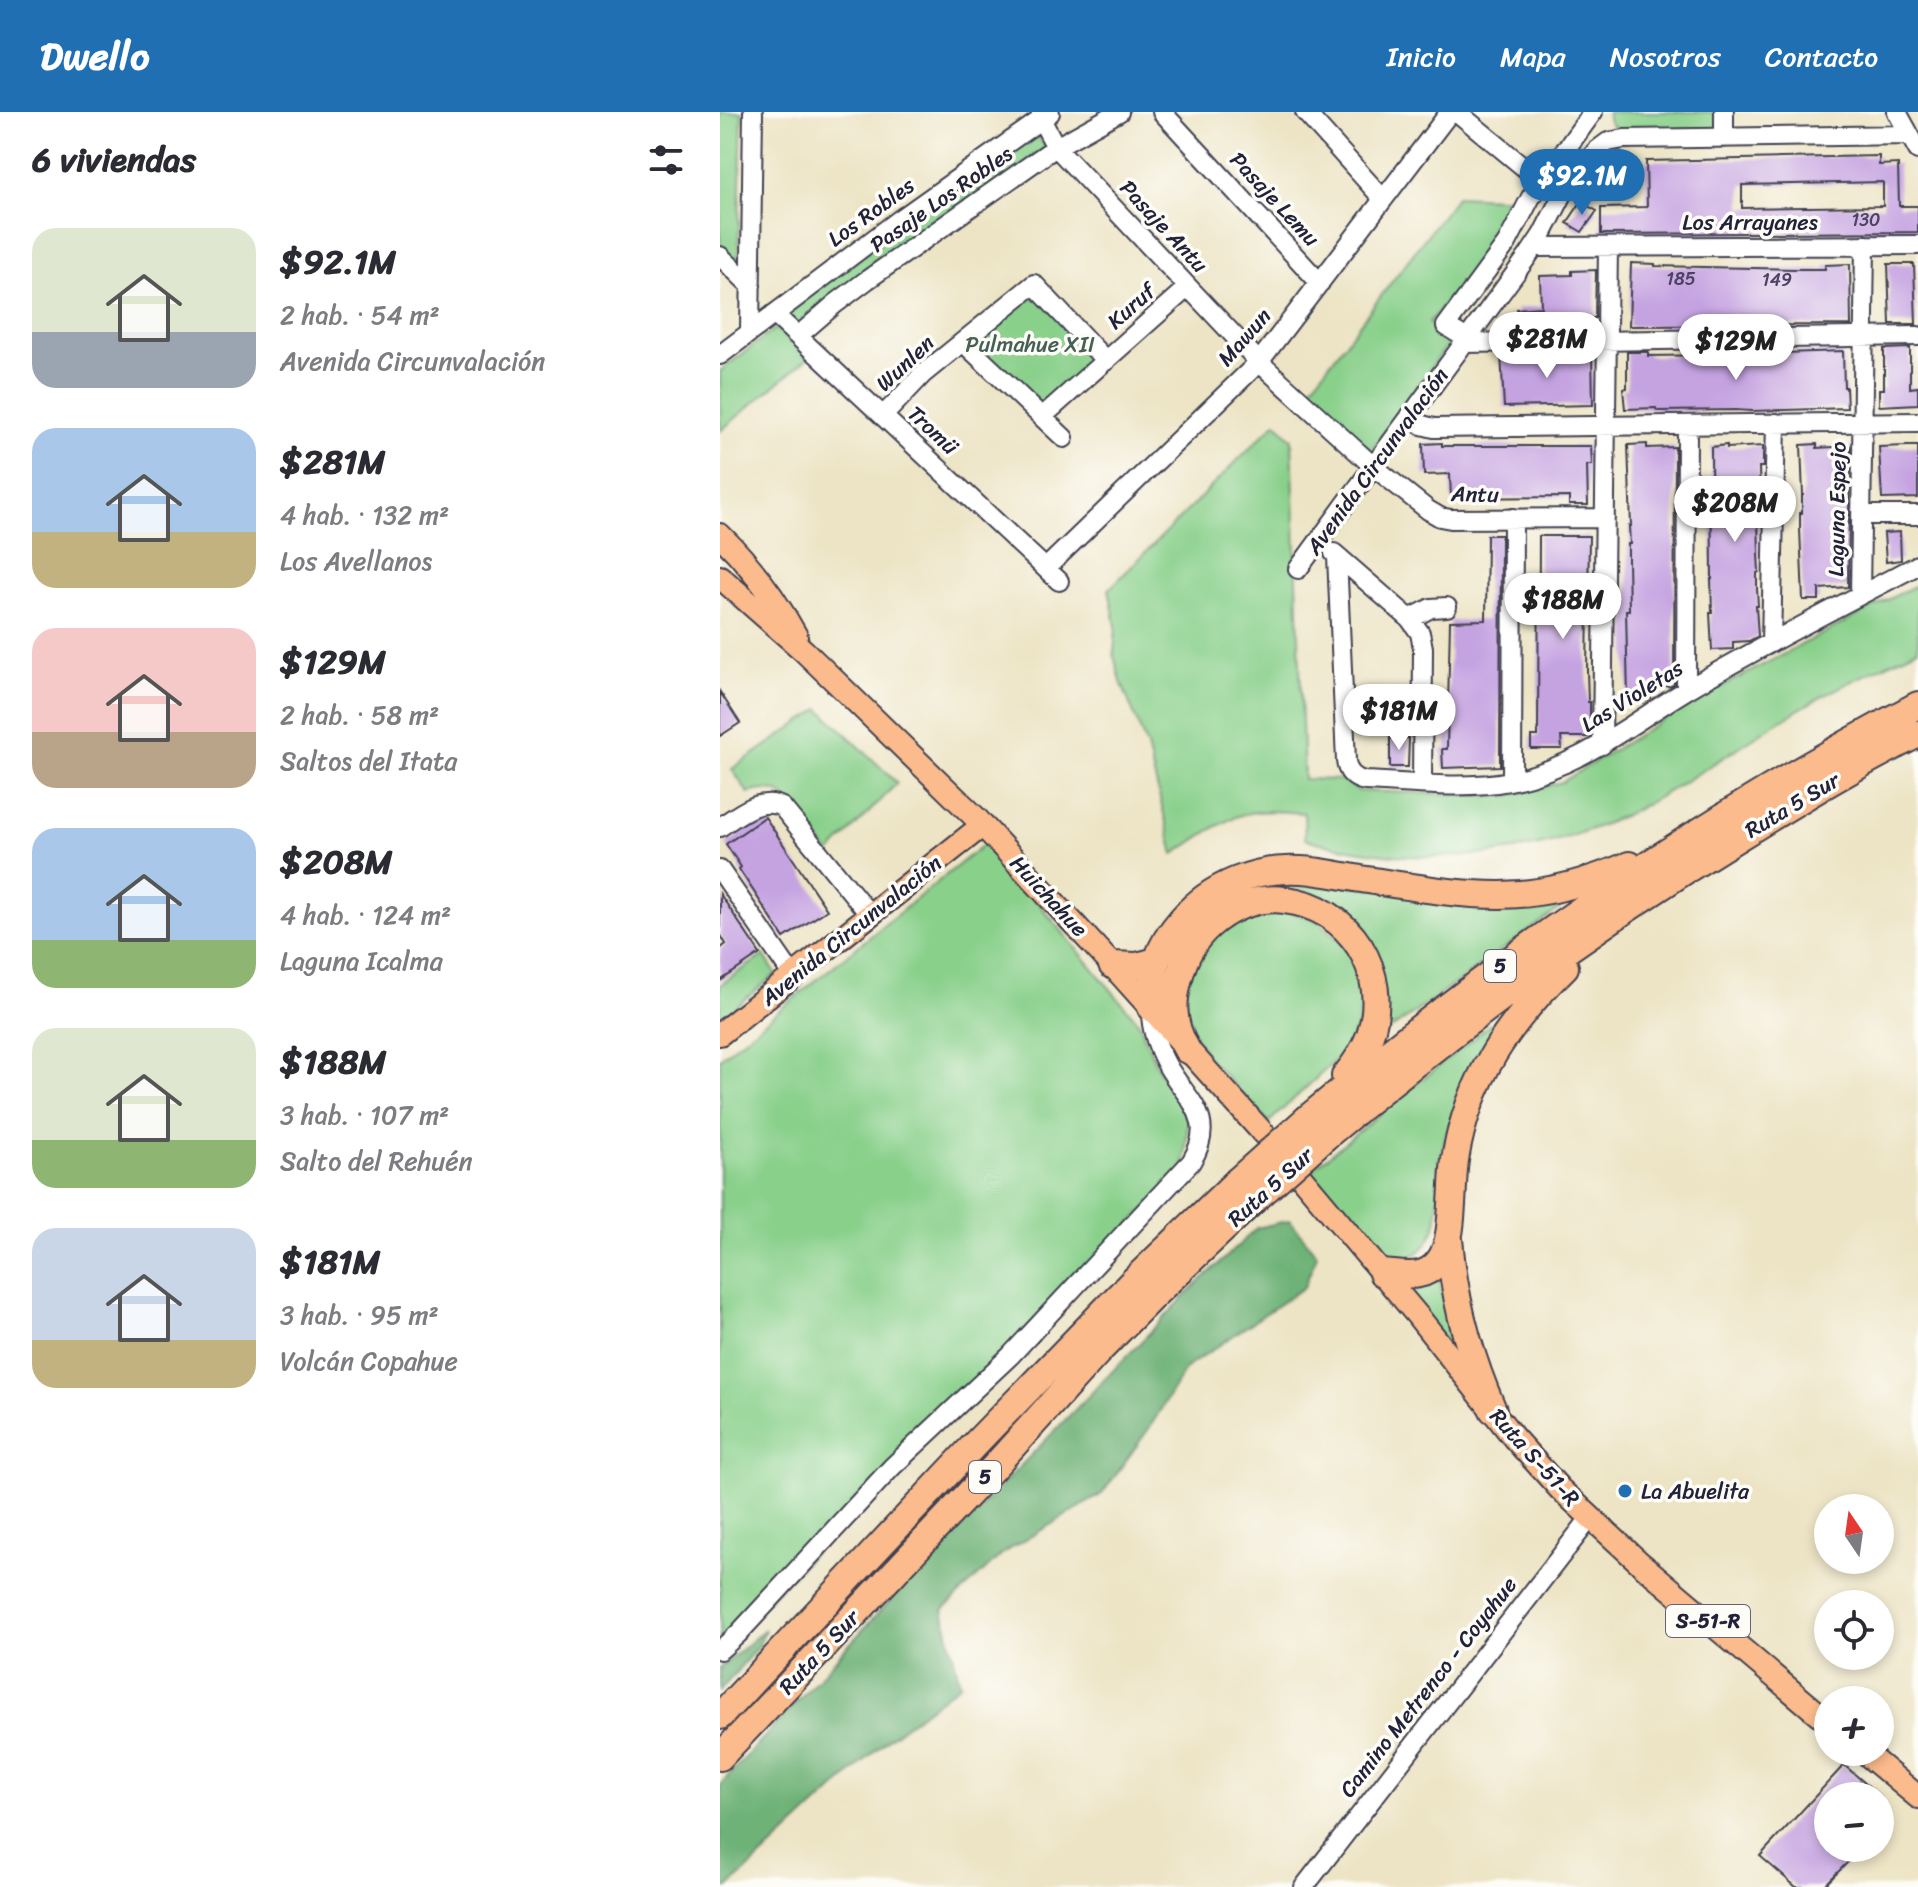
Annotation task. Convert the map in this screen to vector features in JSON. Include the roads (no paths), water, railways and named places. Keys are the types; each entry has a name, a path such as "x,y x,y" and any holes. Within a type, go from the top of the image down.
{"highway":[{"name":"Ruta 5 Sur","path":"1317,1127 1370,1066 1564,920 1701,830 1827,754 1918,705"},
{"name":"Ruta 5 Sur","path":"720,1716 1134,1280 1244,1192 1317,1127 1697,862 1918,734"},
{"path":"1151,1008 1156,961 1171,933 1200,901 1226,885 1259,874 1305,870 1414,887 1517,895 1553,889 1620,869 1701,830"},
{"path":"1187,1050 1175,1022 1173,1000 1183,963 1209,925 1235,908 1264,900 1295,901 1323,911 1346,928 1364,951 1374,978 1375,1007 1370,1034 1317,1127"},
{"path":"1493,1410 1476,1369 1460,1316 1451,1263 1452,1184 1460,1135 1484,1071 1507,1032 1535,998 1623,912"},
{"path":"1112,965 1137,966 1156,961"},
{"name":"Ruta 5 Sur","path":"720,1757 993,1468 1244,1192"},
{"path":"1382,1273 1408,1276 1432,1268 1442,1255 1449,1235"}],"main road":[{"name":"Huichahue","path":"720,535 769,592 804,651"},
{"name":"Huichahue","path":"720,577 804,651 983,825 1281,1153"},
{"name":"Avenida Circunvalación","path":"724,1023 793,976 983,825"},
{"name":"Ruta S-51-R","path":"1281,1153 1538,1466 1640,1563 1814,1710"},
{"path":"1881,1766 1918,1797"}],"street":[{"path":"750,332 753,112"},
{"name":"Pasaje Los Robles","path":"798,336 845,296 1056,147 1119,112"},
{"name":"Pasaje Lemu","path":"1162,112 1320,283"},
{"path":"1305,112 1383,199"},
{"name":"Mawun","path":"1052,575 1259,362 1450,112"},
{"path":"1457,112 1542,182"},
{"path":"1595,112 1531,197 1507,243 1446,326 1465,341 1918,336"},
{"path":"1595,112 1601,129 1618,140 1724,138 1913,143 1897,112"},
{"path":"1724,112 1724,138"},
{"name":"Pasaje Antu","path":"1045,114 1056,147 1259,362"},
{"name":"Los Robles","path":"720,355 1045,114"},
{"name":"Avenida Circunvalación","path":"1298,569 1535,247 1563,194 1596,151 1608,142 1618,140"},
{"name":"Laguna Espejo","path":"1860,595 1865,245"},
{"name":"Los Arrayanes","path":"1535,247 1918,245"},
{"path":"1602,745 1608,247"},
{"path":"720,256 751,286"},
{"name":"Kuruf","path":"1034,284 1106,361"},
{"name":"Wunlen","path":"883,416 923,374 1034,284"},
{"name":"Kuruf","path":"1042,417 1188,287"},
{"name":"Tromü","path":"774,314 1052,575"},
{"path":"963,342 1064,438"},
{"name":"Antu","path":"1259,362 1374,467 1440,517 1605,518"},
{"path":"1410,416 1422,425 1434,428 1918,422"},
{"path":"1771,643 1776,423"},
{"path":"1686,690 1687,425"},
{"path":"1861,515 1918,515"},
{"path":"1512,780 1513,518"},
{"path":"1318,540 1410,619 1420,633 1423,648 1422,784"},
{"name":"Las Violetas","path":"1337,556 1346,761 1351,774 1365,781 1468,786 1512,780 1557,766 1602,745 1686,690 1918,565"},
{"path":"1410,619 1431,608 1447,607"},
{"path":"720,827 759,804 772,803 782,807 870,915"},
{"path":"720,870 793,976"},
{"path":"720,1650 892,1467 1039,1326 1191,1162 1202,1134 1199,1113 1161,1053 1152,1028 1151,1008"},
{"name":"Camino Metrenco - Coyahue","path":"1304,1887 1591,1517"}],"place":[{"name":"La Abuelita","path":"1625,1491"}],"park label":[{"name":"Pulmahue XII","path":"1030,344"}]}
